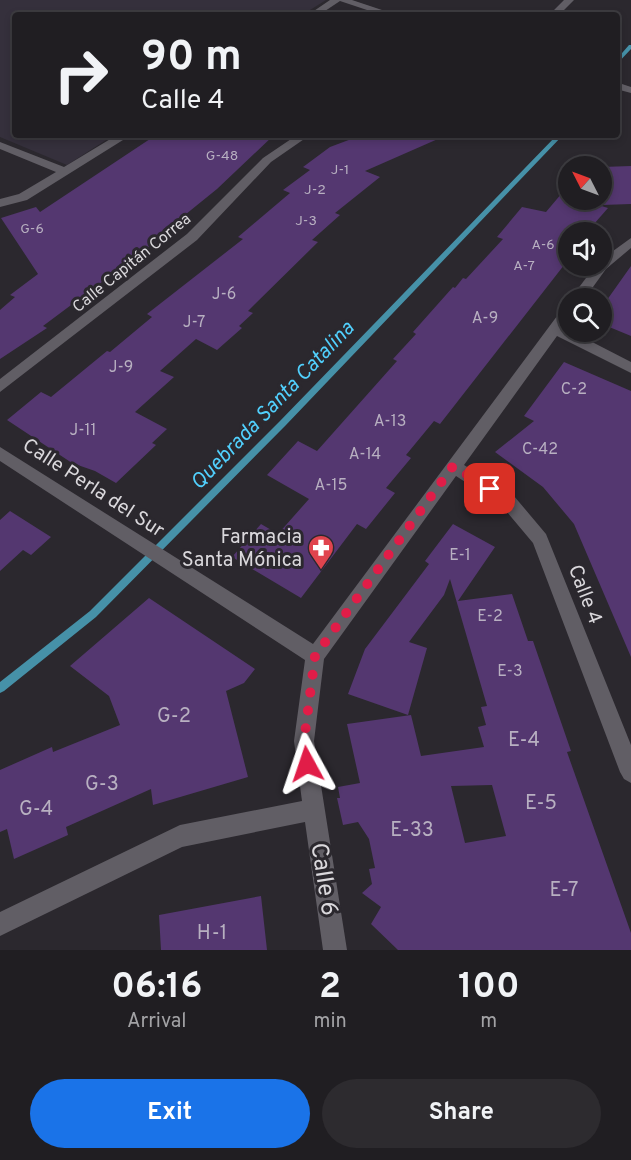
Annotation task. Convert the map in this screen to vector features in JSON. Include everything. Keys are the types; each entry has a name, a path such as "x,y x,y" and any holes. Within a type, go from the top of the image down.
{"street":[{"path":"318,12 336,0"},
{"path":"343,0 382,12"},
{"path":"557,12 569,0"},
{"path":"0,203 23,197 119,138"},
{"name":"Calle Capitán Correa","path":"0,387 192,237 267,160 300,138"},
{"path":"0,145 66,172"},
{"path":"586,288 602,266 631,242"},
{"path":"315,656 558,325"},
{"path":"555,329 631,368"},
{"name":"Calle Perla del Sur","path":"0,453 315,656"},
{"name":"Calle 4","path":"453,466 508,501 540,539 631,772"},
{"name":"Calle 6","path":"315,656 304,741 335,950"},
{"path":"0,924 180,836 314,809"}],"shaded area":[{"path":"0,0 326,0 307,12 12,12 12,138 109,138 67,165 0,137"}],"building":[{"path":"151,138 271,138 217,189 170,227 173,229 43,326 47,328 0,359 0,310 15,297 10,295 38,274 1,218 36,207 40,212"},
{"path":"354,138 440,138 365,171 380,177 335,213 340,215 312,240 318,242 248,311 253,313 239,326 242,328 217,350 196,339 160,371 174,377 135,412 167,429 152,443 156,445 116,483 95,471 72,463 7,420 41,392 51,397 152,317 147,314 243,239 238,237 290,193 283,190 310,170 303,167 330,147"},
{"path":"631,166 631,204 612,205 612,167"},
{"path":"558,198 558,210 606,210 596,222 558,222 558,273 440,424 434,421 406,455 411,458 386,488 395,493 366,529 357,524 301,598 232,557 261,524 278,534 309,499 267,475 298,441 317,451 397,361 393,359 416,334 413,332 453,287 455,288 463,278 466,279 503,239 497,237 522,207 546,212"},
{"path":"631,266 631,336 612,328 612,293"},
{"path":"564,362 631,391 631,657 574,524 543,487 495,452 534,421 524,416"},
{"path":"10,511 51,537 31,555 23,550 0,571 0,520"},
{"path":"453,524 495,547 458,601 512,594 528,641 533,641 571,751 567,752 631,933 631,950 398,950 371,924 381,907 362,893 372,884 369,869 375,868 369,839 358,822 343,825 337,798 340,798 338,787 360,783 347,724 411,715 421,756 484,747 478,727 486,725 481,707 487,706 450,579 444,595 409,642 427,648 408,715 348,694 365,649 429,564 425,561","holes":["492,785 506,836 465,843 451,786"]},
{"path":"149,598 255,669 244,683 226,691 248,777 153,805 151,789 66,827 68,835 14,859 7,829 0,832 0,770 52,747 53,752 120,725 109,696 70,666"},
{"path":"261,896 267,950 161,950 159,915"}],"waterway":[{"name":"Quebrada Santa Catalina","path":"620,59 631,46"},
{"name":"Quebrada Santa Catalina","path":"0,688 93,614 283,423 557,138"}],"place":[{"name":"Farmacia Santa Mónica","path":"321,571"}],"route":[{"path":"307,764 304,741 315,656 453,466 490,489"}]}
